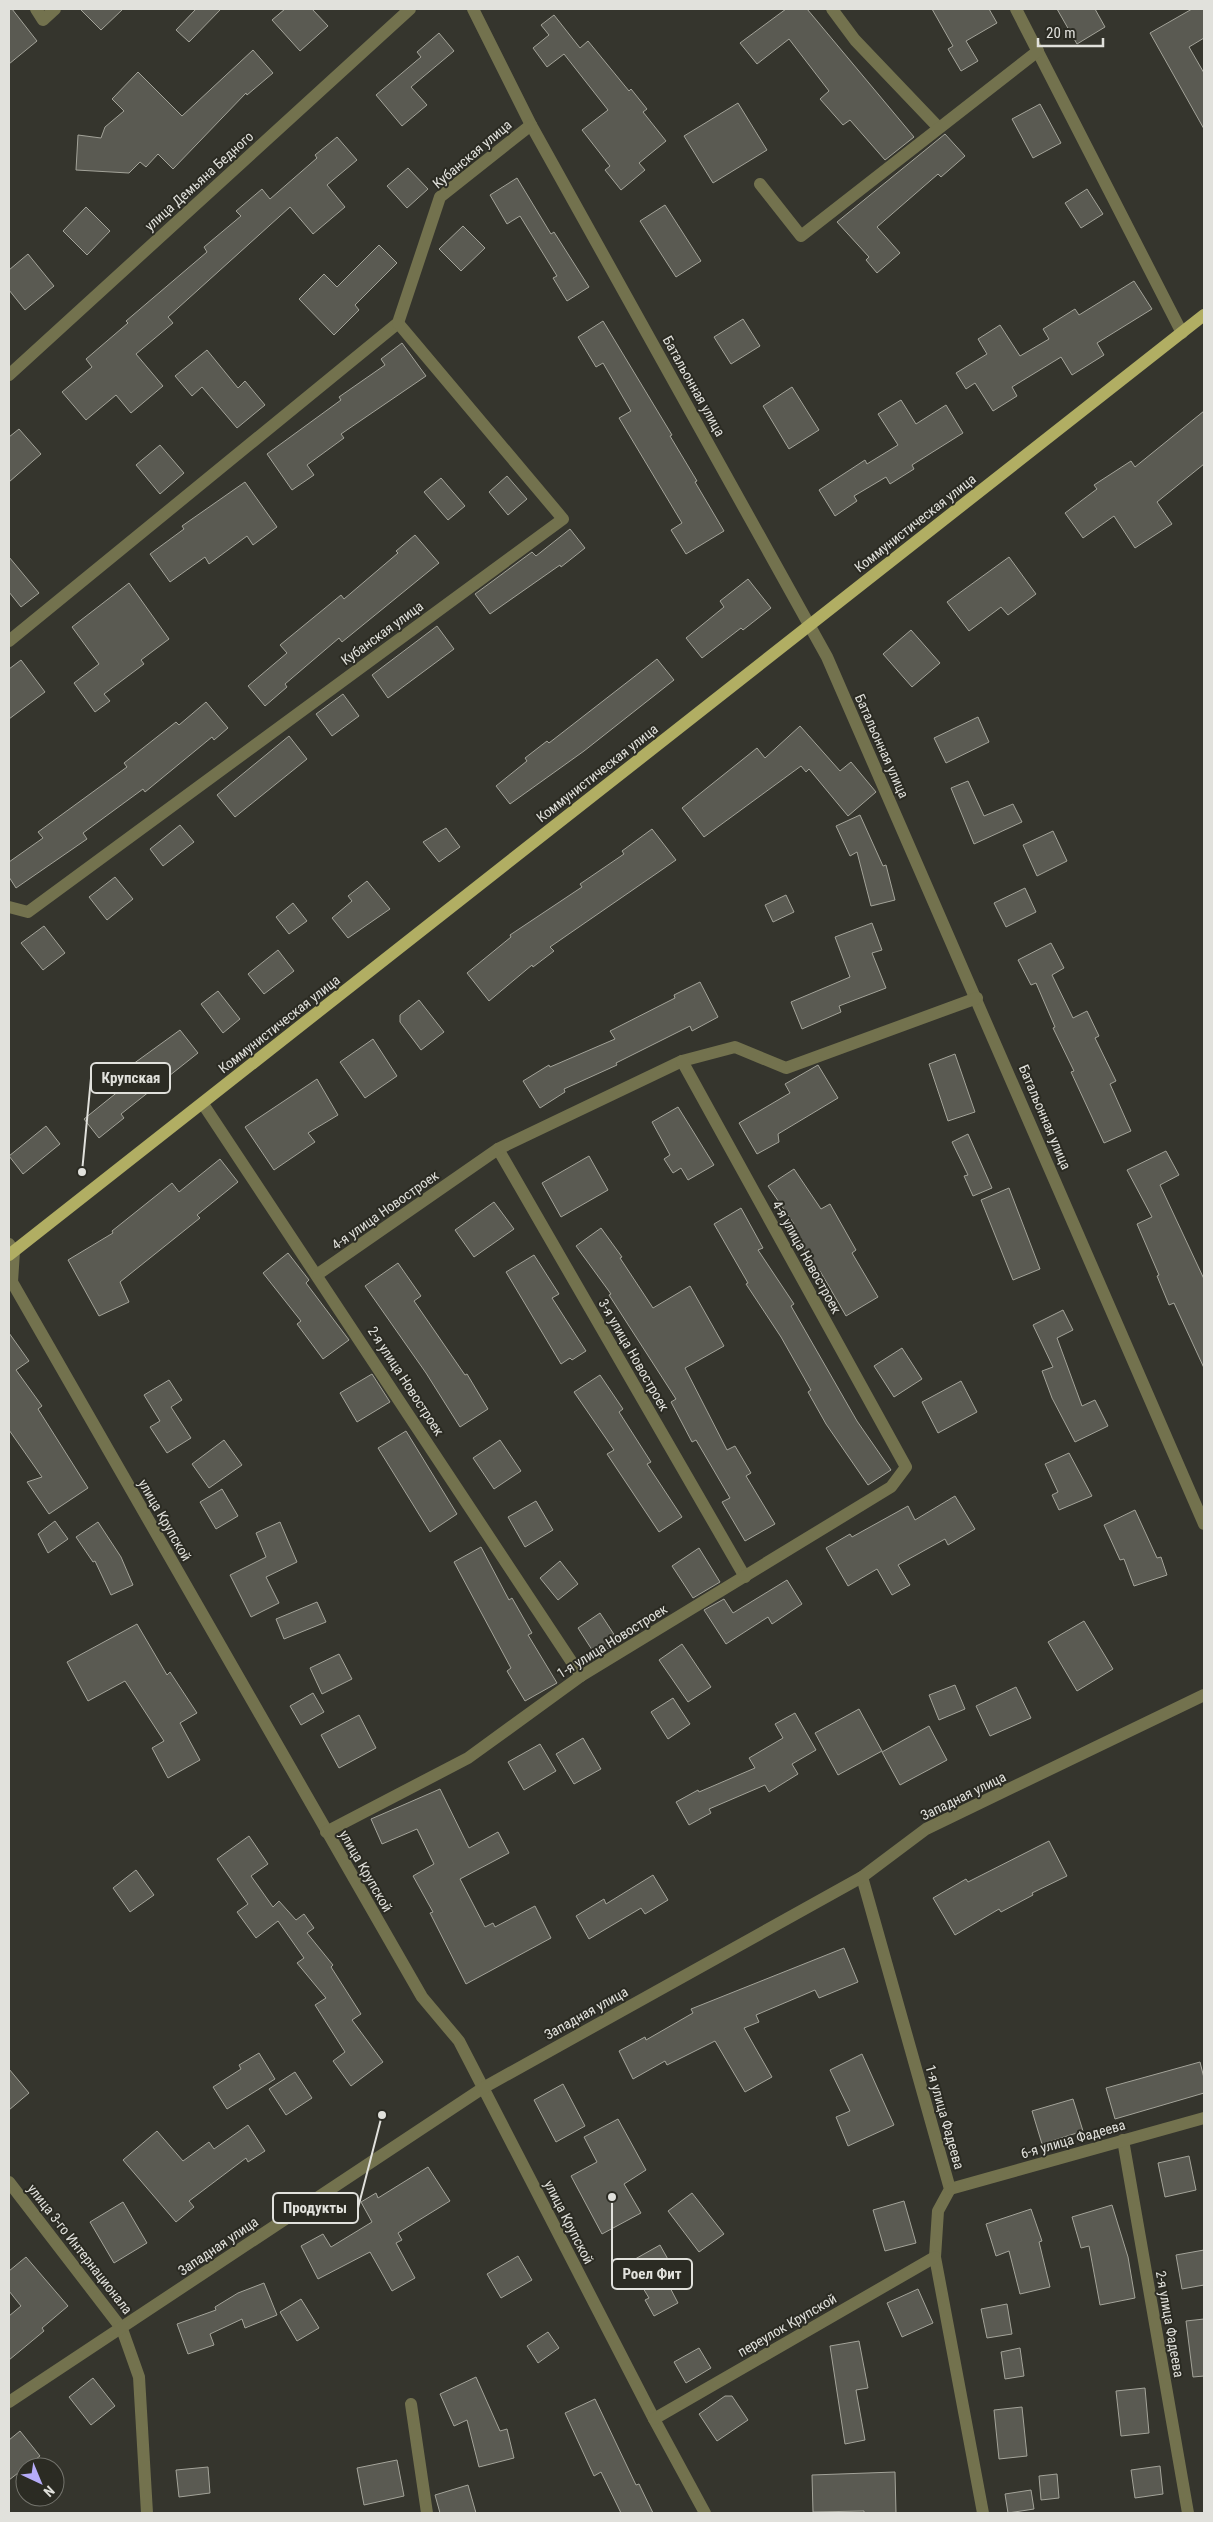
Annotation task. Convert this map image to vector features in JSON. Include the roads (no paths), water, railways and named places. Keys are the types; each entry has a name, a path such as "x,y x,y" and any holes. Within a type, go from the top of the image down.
{"main road":[{"name":"Коммунистическая улица","path":"10,1250 203,1104 1204,316"}],"street":[{"path":"36,9 43,20 55,9"},
{"name":"улица Демьяна Бедного","path":"9,375 410,9"},
{"name":"Батальонная улица","path":"473,9 531,125 827,657 977,998 1204,1524"},
{"path":"832,9 855,40 938,127"},
{"path":"1016,9 1182,333"},
{"path":"760,184 801,236 938,127 1038,51"},
{"name":"Кубанская улица","path":"9,907 28,912 563,519 398,322 440,197 531,125"},
{"path":"9,641 398,322"},
{"name":"4-я улица Новостроек","path":"318,1274 498,1149 682,1061 735,1047 786,1068 977,998"},
{"name":"4-я улица Новостроек","path":"682,1061 906,1467"},
{"name":"2-я улица Новостроек","path":"203,1104 318,1274 581,1676"},
{"name":"3-я улица Новостроек","path":"498,1149 745,1577"},
{"name":"улица Крупской","path":"10,1250 12,1282 422,1997 459,2042 654,2419 705,2513"},
{"name":"1-я улица Новостроек","path":"326,1832 468,1758 581,1676 891,1487 906,1467"},
{"name":"Западная улица","path":"9,2402 122,2329 483,2088 862,1877 926,1829 1204,1695"},
{"name":"1-я улица Фадеева","path":"862,1877 950,2190 938,2211 935,2257 983,2513"},
{"name":"6-я улица Фадеева","path":"950,2190 1204,2118"},
{"name":"2-я улица Фадеева","path":"1123,2140 1188,2513"},
{"name":"улица 3-го Интернационала","path":"9,2182 122,2329 139,2377 147,2513"},
{"name":"переулок Крупской","path":"654,2419 935,2257"},
{"path":"411,2404 427,2513"}],"place":[{"name":"Крупская","path":"82,1172"},
{"name":"Продукты","path":"382,2115"},
{"name":"Роел Фит","path":"612,2197"}]}
